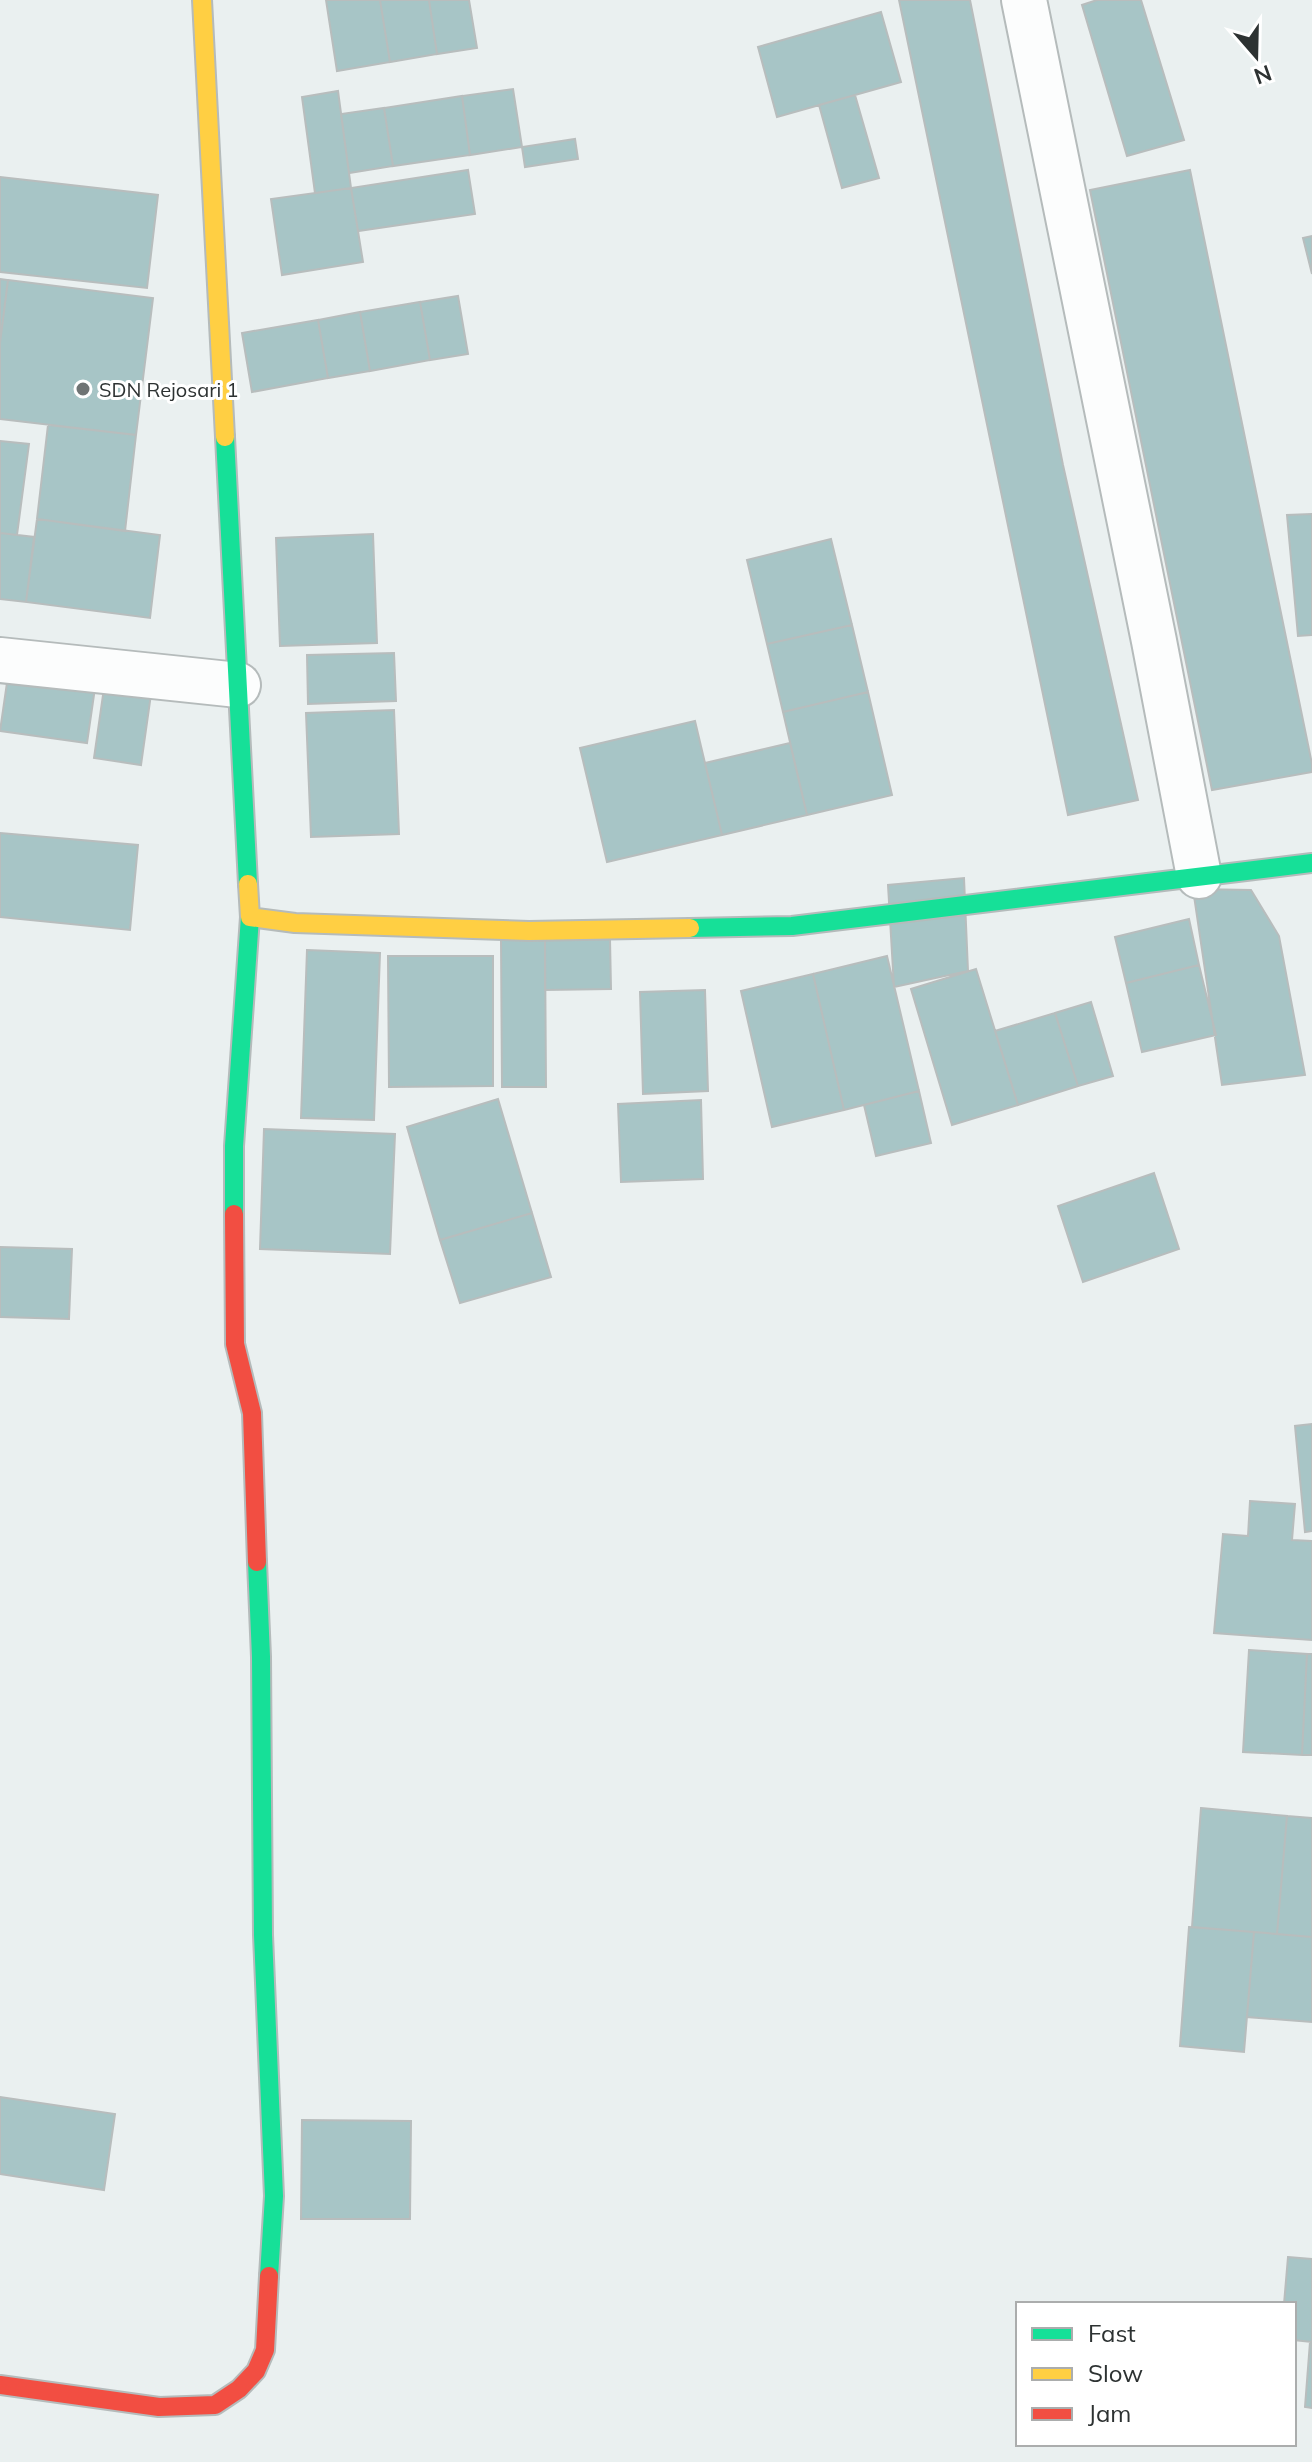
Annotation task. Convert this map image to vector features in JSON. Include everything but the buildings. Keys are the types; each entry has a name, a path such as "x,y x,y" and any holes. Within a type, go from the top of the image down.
{"street":[{"path":"0,2385 159,2407 215,2405 239,2389 256,2371 265,2350 274,2196 263,1935 261,1657 252,1413 235,1344 234,1146 250,917 202,0"},
{"path":"1024,0 1199,876"},
{"path":"0,660 238,685"},
{"path":"250,917 295,923 529,931 792,926 1312,863"}],"traffic: fast":[{"path":"225,437 248,884"},
{"path":"690,928 792,926 1312,863"},
{"path":"234,1214 234,1146 250,917"},
{"path":"257,1562 261,1657 263,1935 274,2196 269,2276"}],"traffic: slow":[{"path":"202,0 225,437"},
{"path":"248,884 250,917 295,923 529,931 690,928"}],"traffic: jam":[{"path":"234,1214 235,1344 252,1413 257,1562"},
{"path":"0,2385 159,2407 215,2405 239,2389 256,2371 265,2350 269,2276"}],"place":[{"name":"SDN Rejosari 1","path":"83,389"}]}
